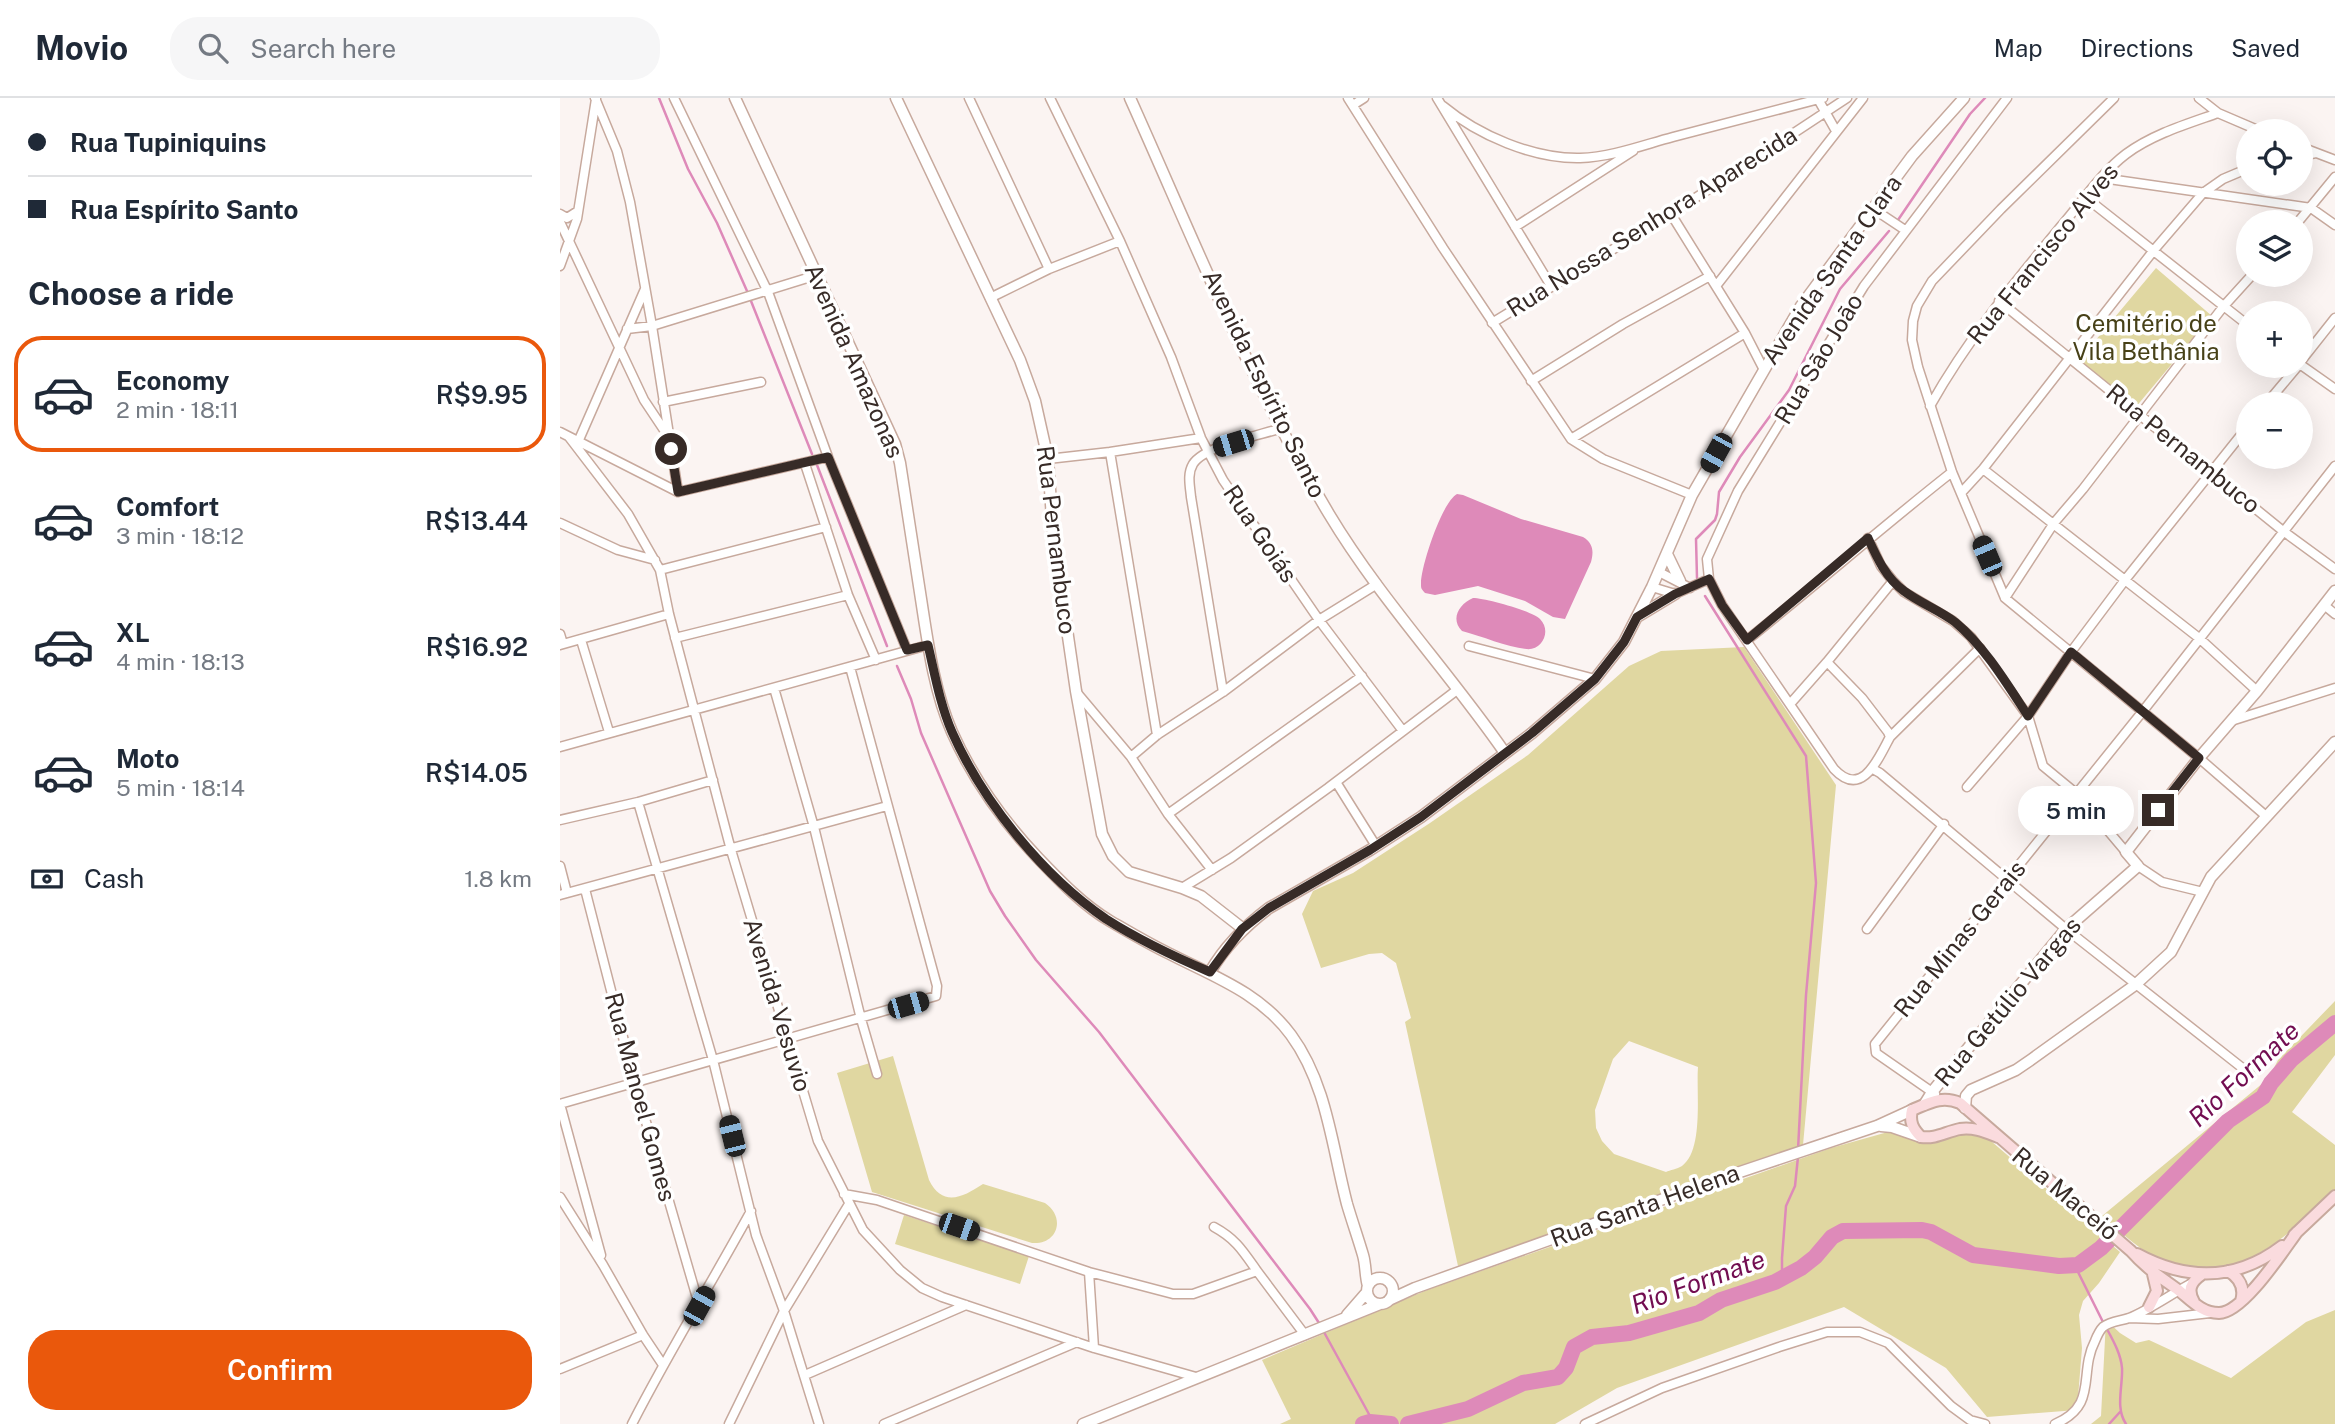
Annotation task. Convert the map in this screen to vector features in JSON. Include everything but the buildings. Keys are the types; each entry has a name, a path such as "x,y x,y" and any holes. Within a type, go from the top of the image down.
{"main road":[{"path":"1912,1110 1912,1125 1921,1137 1934,1139 1957,1130 1965,1114 1965,1108 1954,1100 1944,1098"},
{"name":"Rua Santa Helena","path":"1912,1110 1944,1098"},
{"name":"Rua Maceió","path":"1965,1108 2131,1251 2153,1274 2197,1306 2221,1313 2241,1301 2297,1232"},
{"name":"Rua Maceió","path":"1957,1130 1982,1130 1998,1137"},
{"name":"Rua Maceió","path":"2131,1251 2170,1268 2201,1275 2228,1271 2266,1258 2335,1196"},
{"path":"2228,1271 2241,1283 2241,1301"},
{"path":"2149,1307 2157,1291 2153,1274"},
{"path":"2197,1306 2191,1297 2192,1283 2201,1275"}],"street":[{"path":"674,98 764,293 907,650"},
{"name":"Avenida Amazonas","path":"735,98 895,443 928,645 940,700 952,733 983,789 1024,843 1072,891 1106,919 1245,992 1279,1020 1306,1058 1321,1095 1364,1258 1367,1289"},
{"name":"Rua Pernambuco","path":"896,98 1029,381 1048,459 1052,534 1076,691 1099,821 1107,845 1113,856 1129,872 1182,888 1212,904 1242,929"},
{"path":"969,98 1049,269"},
{"name":"Rua Goiás","path":"1051,98 1120,241 1171,357 1202,438 1223,480 1319,620 1403,731"},
{"name":"Avenida Espírito Santo","path":"1130,98 1196,247 1282,428 1329,514 1377,584 1505,753"},
{"path":"1364,98 1351,102 1492,323 1571,439 1603,459 1692,495"},
{"path":"1437,98 1551,286"},
{"name":"Rua Nossa Senhora Aparecida","path":"1492,323 1671,214 1847,98"},
{"path":"1716,286 1863,98"},
{"name":"Avenida Santa Clara","path":"1210,972 1242,929 1269,908 1421,817 1532,733 1595,679 1624,642 1659,572 1692,495 1801,306 1912,156 1964,98"},
{"name":"Rua São João","path":"1709,579 1707,559 1738,491 1842,319 1905,230 2007,98"},
{"path":"2114,98 1932,281 1923,294 1913,321 1912,340 1952,472 2005,598 2266,816"},
{"path":"2199,98 2218,113 2236,121"},
{"path":"560,266 578,211 595,99"},
{"path":"595,99 623,169 652,326 678,492"},
{"path":"1443,106 1458,119 1489,136 1557,156 1597,156 1820,99 1824,113 1836,131"},
{"name":"Rua Francisco Alves","path":"1930,406 1970,341 1999,301 2102,178 2124,156 2145,142 2218,113"},
{"path":"1515,227 1642,146"},
{"path":"2313,152 2335,160"},
{"path":"1961,493 1983,469 2154,250 2203,193 2236,174"},
{"path":"2311,208 2335,177"},
{"path":"2102,178 2311,208 2335,225"},
{"path":"2085,197 2236,316"},
{"path":"1872,208 1905,230"},
{"path":"560,214 567,218 578,211"},
{"path":"1671,214 1745,333 1763,368"},
{"path":"560,222 565,245 620,348 644,400 668,435"},
{"path":"990,298 1049,269 1120,241"},
{"path":"627,329 652,326 817,275"},
{"path":"1531,380 1623,324 1710,276"},
{"path":"2005,598 2054,523 2241,287"},
{"path":"578,442 645,289"},
{"name":"Rua Pernambuco","path":"1999,301 2283,531 2335,569"},
{"path":"2313,347 2335,318"},
{"path":"1571,439 1745,333"},
{"path":"2313,374 2335,390"},
{"path":"2276,392 2288,378"},
{"path":"663,402 761,382"},
{"path":"1223,692 1189,474 1194,461 1209,451 1282,428"},
{"path":"560,432 678,492 828,457"},
{"name":"Avenida Vesuvio","path":"569,437 615,496 660,570 675,638 696,709 731,850 818,1141 863,1230 900,1270 922,1288 942,1297 1094,1348 1196,1377"},
{"path":"1048,459 1110,453 1202,438"},
{"path":"1967,787 2028,716 2124,580 2236,441"},
{"path":"1110,453 1157,735"},
{"path":"805,464 848,595 876,660"},
{"name":"Rua Minas Gerais","path":"1944,1098 1877,1053 1875,1044 2077,794 2335,466"},
{"path":"1983,469 2199,638 2257,691"},
{"path":"1747,640 1868,538 1952,472"},
{"path":"560,523 618,550 655,560"},
{"path":"660,570 826,527"},
{"path":"1868,538 1881,566 1893,581 1905,592 1954,621 1980,648 2028,716 2043,766 2050,774 2077,794 2138,866 2162,882 2201,896"},
{"path":"1667,554 1680,581"},
{"path":"1659,572 1690,588"},
{"path":"1637,617 1675,594 1709,579 1722,605 1840,775 1855,780 1865,777 1873,769 1890,737 1980,648"},
{"path":"1790,704 1893,581"},
{"path":"1130,758 1157,735 1223,692 1319,620 1377,584"},
{"path":"1652,587 1675,594"},
{"path":"2126,852 2335,591"},
{"path":"675,638 848,595"},
{"path":"2324,605 2335,614"},
{"path":"560,634 561,645 669,614"},
{"path":"581,640 609,732"},
{"path":"560,747 928,645"},
{"path":"1469,646 1595,679"},
{"path":"1827,662 1862,698 1890,737"},
{"path":"603,1265 560,1104 932,998 937,992 850,667"},
{"path":"1168,814 1362,676"},
{"path":"774,688 814,827 877,1074"},
{"path":"2231,721 2335,688"},
{"path":"1182,888 1231,858 1457,690"},
{"path":"1076,691 1130,758 1168,814 1212,870"},
{"path":"1965,1108 1966,1096 1971,1090 2016,1070 2135,985 2171,952 2211,877 2335,742"},
{"path":"1873,769 1944,824 2135,985 2250,1074"},
{"path":"560,820 638,802 713,780"},
{"path":"1336,782 1376,846"},
{"path":"638,802 713,1060 756,1235 784,1311 819,1424"},
{"path":"560,866 564,894 887,806"},
{"path":"1867,929 1944,824"},
{"name":"Rua Getúlio Vargas","path":"1924,1105 2066,929 2138,866"},
{"name":"Rua Manoel Gomes","path":"585,889 635,1084 699,1306"},
{"name":"Rua Santa Helena","path":"1385,1302 1415,1288 1877,1126 1912,1110"},
{"path":"1877,1126 1892,1127 1921,1137"},
{"path":"844,1194 877,1200 1089,1272 1173,1294 1193,1294 1257,1271"},
{"path":"560,1197 663,1365"},
{"path":"729,1424 784,1311 849,1204"},
{"path":"632,1424 751,1211"},
{"path":"1214,1227 1237,1242 1305,1335"},
{"name":"Avenida Amazonas","path":"1364,1258 1375,1274 1386,1282"},
{"path":"1089,1272 1094,1348"},
{"path":"1083,1424 1385,1302 1393,1293 1386,1282 1373,1280 1344,1317"},
{"name":"Rua Santa Helena","path":"1386,1282 1415,1288"},
{"path":"2055,1424 2066,1419 2080,1406 2086,1389 2089,1355 2102,1328 2129,1318 2192,1283"},
{"path":"1367,1289 1371,1301 1385,1302"},
{"path":"805,1375 966,1305"},
{"path":"2129,1318 2158,1319 2221,1313"},
{"path":"1585,1424 1662,1388 1779,1347 1827,1332 1860,1332 1888,1343 1951,1406 1970,1420 1985,1424"},
{"path":"560,1369 643,1335"},
{"path":"884,1424 1077,1342"},
{"path":"734,1414 737,1424"}],"green space":[{"name":"Cemitério de Vila Bethânia","path":"2156,268 2212,316 2135,408 2079,360"},
{"path":"1744,647 1836,785 1803,1145 1458,1266 1405,1022 1411,1018 1396,963 1382,953 1369,954 1321,968 1302,914 1313,891 1353,873 1430,823 1528,755 1629,666 1661,651","holes":["1629,1041 1698,1067 1698,1120 1694,1147 1682,1166 1666,1172 1614,1154 1602,1141 1596,1128 1595,1110 1613,1059"]},
{"path":"2335,1001 2335,1055 2292,1112 2335,1145 2335,1190 2303,1220 2270,1247 2252,1257 2233,1264 2212,1267 2183,1265 2154,1256 2102,1216 2269,1078 2278,1060"},
{"path":"893,1056 929,1180 935,1189 947,1197 954,1197 983,1184 1045,1203 1052,1209 1057,1222 1053,1235 1048,1240 1032,1243 872,1192 837,1073"},
{"path":"1895,1130 1922,1143 1929,1143 1960,1131 1984,1135 2120,1252 2083,1301 2079,1315 2082,1348 2077,1410 1987,1417 1946,1368 1844,1307 1617,1388 1555,1424 1280,1424 1291,1419 1262,1360 1427,1290 1831,1148"},
{"path":"904,1215 1029,1256 1020,1284 895,1244"},
{"path":"2335,1310 2335,1424 2091,1424 2101,1416 2106,1320 2136,1343 2149,1340 2231,1378 2306,1322"}],"shaded area":[{"path":"1457,494 1521,519 1583,537 1589,542 1591,562 1565,619 1553,617 1525,601 1478,586 1435,595 1425,593 1421,583 1428,549 1445,509"},
{"path":"1473,598 1528,612 1540,619 1545,629 1541,644 1526,649 1462,631 1457,622 1458,612"}],"waterway":[{"path":"659,98 688,169 717,223 747,291 812,454"},
{"path":"1898,220 1970,114 1985,98"},
{"path":"1697,578 1696,539 1715,520 1719,492 1740,457 1789,390 1840,289 1889,231"},
{"path":"817,465 887,646"},
{"path":"1705,596 1806,756 1816,883 1806,995 1798,1150"},
{"path":"897,666 921,733 990,891 1005,916 1036,960 1099,1032 1310,1309 1370,1416 1370,1422"},
{"name":"Rio Formate","path":"1408,1424 1468,1409 1523,1383 1558,1377 1566,1368 1574,1347 1592,1337 1629,1333 1699,1313 1721,1300 1775,1282 1801,1268 1815,1257 1832,1237 1843,1231 1922,1230 1931,1232 1973,1255 2059,1266 2078,1265 2101,1248 2228,1121 2263,1097 2291,1060 2335,1023"},
{"path":"1782,1279 1786,1206 1795,1186 1798,1157"},
{"path":"2075,1266 2103,1322"},
{"path":"2108,1331 2121,1363 2120,1404 2126,1424"},
{"path":"2109,1424 2120,1412"},
{"name":"Rio Formate","path":"1363,1424 1391,1424"}],"route":[{"path":"671,449 678,492 828,457 907,650 928,645 940,700 952,733 983,789 1002,816 1048,869 1106,919 1170,954 1210,972 1242,929 1269,908 1370,850 1421,817 1532,733 1595,679 1624,642 1637,617 1656,604 1709,579 1722,605 1747,640 1868,538 1881,566 1893,581 1905,592 1954,621 1971,637 2028,716 2071,652 2199,758 2158,810"}]}
